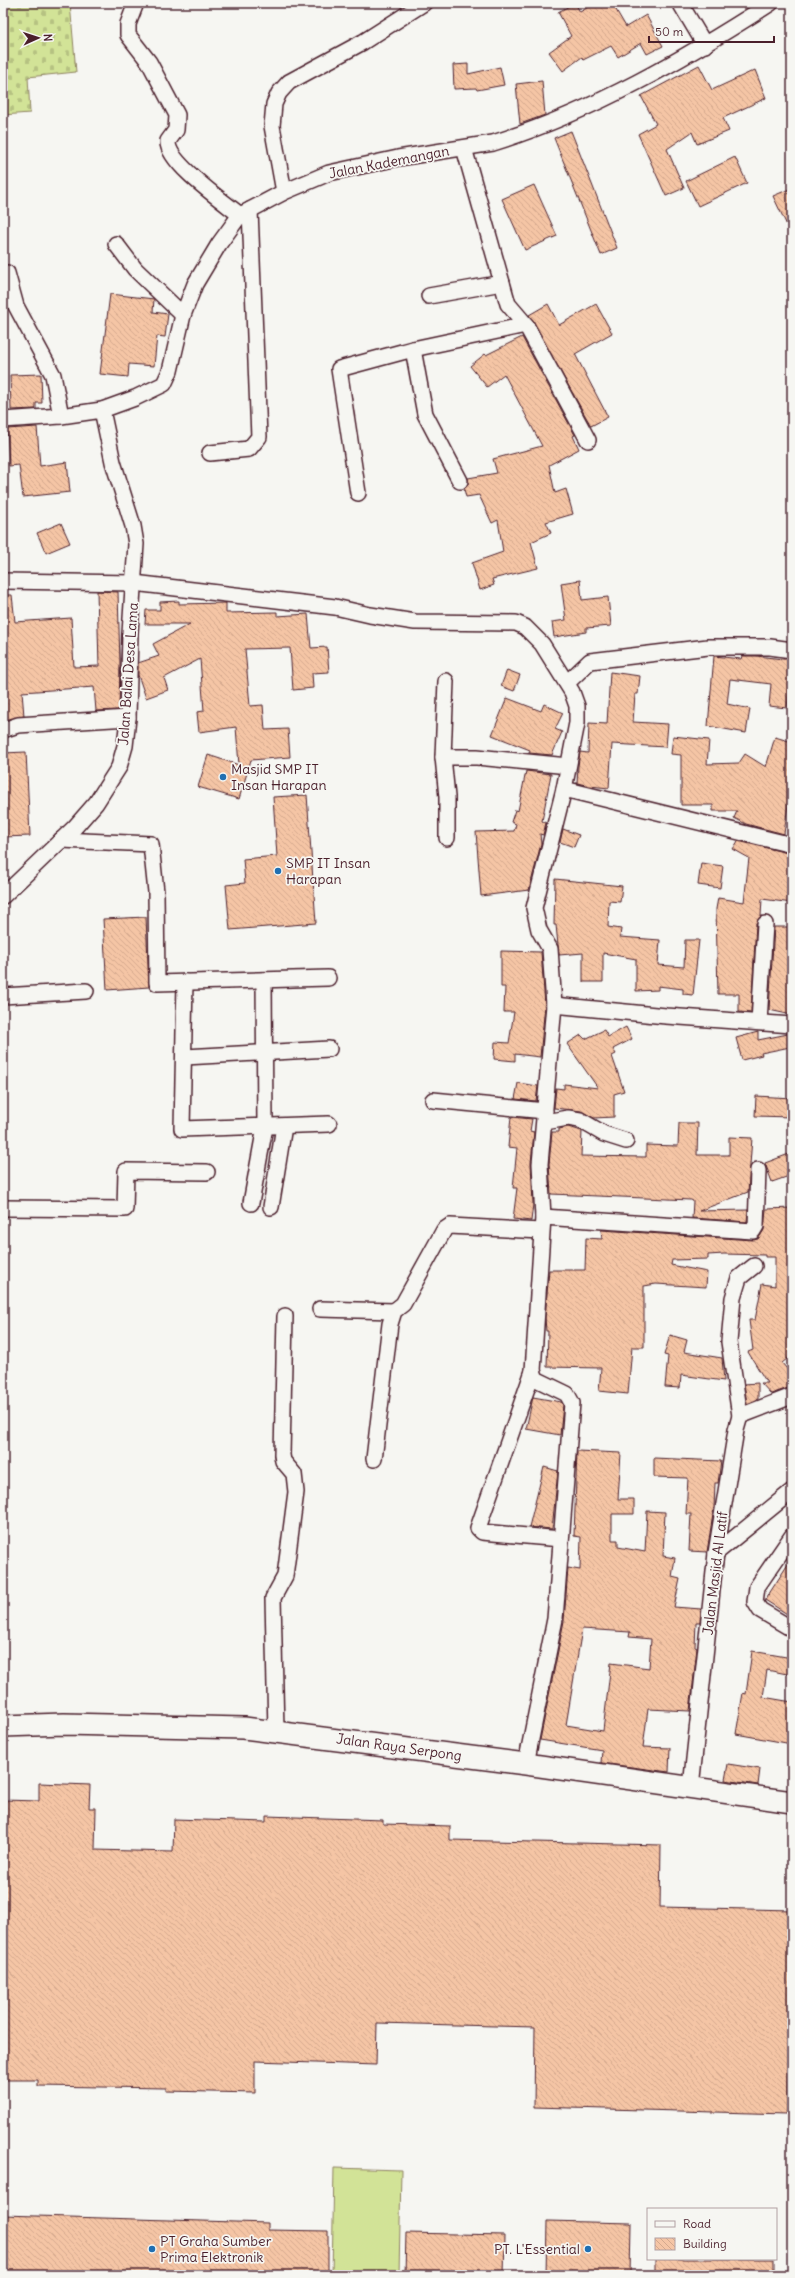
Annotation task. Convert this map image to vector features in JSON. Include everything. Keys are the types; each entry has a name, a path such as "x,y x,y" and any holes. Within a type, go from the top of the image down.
{"main road":[{"name":"Jalan Raya Serpong","path":"3,1726 72,1724 244,1728 276,1731 526,1764 792,1802"}],"street":[{"path":"136,3 128,24 128,35 149,62 177,115 176,130 168,143 170,151 190,174 245,212 259,437 249,450 210,453"},
{"path":"284,192 272,126 274,104 279,93 289,82 362,42 424,3"},
{"path":"680,3 705,45"},
{"name":"Jalan Kademangan","path":"3,420 61,416 102,410 135,398 164,384 170,371 183,315 207,262 245,212 284,192 329,173 356,165 464,148 510,138 581,110 705,45 771,3"},
{"path":"464,148 508,304 526,325 588,440"},
{"path":"116,244 135,269 183,315"},
{"path":"7,273 16,306 53,376 61,416"},
{"path":"429,296 502,283"},
{"path":"358,493 339,369 413,349 526,325"},
{"path":"413,349 425,414 460,481"},
{"name":"Jalan Balai Desa Lama","path":"3,896 79,822 108,787 119,767 128,718 130,633 134,583 135,534 113,462 102,410"},
{"path":"3,581 134,583 335,607 370,616 415,622 520,624 542,644 567,683 577,706 577,723 564,789 534,908 536,924 550,949 554,1005 540,1164 542,1224 533,1371 478,1528 482,1532 561,1538"},
{"path":"567,683 586,662 593,660 708,647 770,647 792,650"},
{"path":"446,681 443,757 447,797 447,838"},
{"path":"3,730 18,725 128,718"},
{"path":"443,757 477,757 568,766"},
{"path":"564,789 792,845"},
{"path":"61,840 151,844 156,892 157,983 328,978"},
{"path":"759,1022 765,924"},
{"path":"250,1203 264,1127 264,980"},
{"path":"186,982 182,1129 329,1124"},
{"path":"3,996 86,991"},
{"path":"554,1005 666,1016 792,1025"},
{"path":"185,1058 329,1049"},
{"path":"433,1100 580,1120 604,1134 626,1140"},
{"path":"271,1207 284,1126"},
{"path":"374,1459 390,1324 394,1311 403,1304 443,1231 447,1227 542,1224 753,1231 756,1226 758,1170"},
{"path":"3,1208 125,1209 126,1171 207,1172"},
{"name":"Jalan Masjid Al Latif","path":"691,1787 716,1553 740,1416 729,1342 733,1298 739,1278 754,1266"},
{"path":"320,1309 394,1311"},
{"path":"276,1731 273,1598 285,1576 296,1492 294,1474 283,1461 282,1455 285,1316"},
{"path":"526,1764 555,1619 572,1403 567,1394 536,1379 533,1371"},
{"path":"740,1416 792,1396"},
{"path":"716,1553 792,1491"},
{"path":"792,1536 757,1587 755,1597 757,1607 792,1629"}],"green space":[{"path":"3,3 70,3 76,72 28,77 30,113 3,115"},
{"path":"334,2168 401,2170 399,2275 332,2275"}],"building":[{"path":"575,3 580,12 595,3 612,3 626,27 646,15 663,46 647,54 641,43 618,57 611,46 583,60 582,57 563,71 549,52 571,36 558,12"},
{"path":"468,64 468,74 500,67 504,85 477,90 476,88 454,89 453,65"},
{"path":"699,65 712,90 755,70 766,98 723,118 729,131 697,144 692,132 667,149 684,188 666,196 638,134 656,124 641,96"},
{"path":"542,81 545,115 520,124 516,84"},
{"path":"571,131 617,248 601,255 554,138"},
{"path":"735,157 747,183 698,206 686,181"},
{"path":"534,185 557,236 525,250 502,199"},
{"path":"792,188 792,236 773,196"},
{"path":"110,294 154,299 153,312 168,314 165,337 157,336 154,366 129,364 128,377 100,374"},
{"path":"548,304 559,325 596,304 612,333 575,354 608,417 591,426 529,315"},
{"path":"522,337 575,435 573,436 579,449 549,465 555,493 566,489 573,514 546,522 551,533 531,542 538,568 492,579 494,585 480,590 472,563 503,552 498,520 492,523 479,495 466,497 464,489 468,485 468,478 497,473 493,459 542,446 504,374 487,387 470,366 485,354 486,355"},
{"path":"41,374 42,403 36,403 36,409 11,410 10,375"},
{"path":"37,427 40,466 67,462 70,492 23,497 19,465 9,466 7,429"},
{"path":"61,523 70,543 46,553 37,533"},
{"path":"580,580 582,600 608,597 611,626 586,628 586,632 554,637 552,622 566,620 561,583"},
{"path":"97,591 118,592 120,664 119,710 96,711 94,687 22,692 24,716 3,721 3,595 12,595 15,622 71,618 74,667 99,666"},
{"path":"179,601 179,604 226,603 226,613 277,612 277,616 308,614 311,648 327,647 329,672 312,673 313,688 293,690 290,648 245,649 250,706 263,705 265,730 288,729 290,757 251,760 239,799 198,787 208,755 239,765 236,727 199,732 197,712 204,711 200,659 164,678 168,690 146,698 138,675 138,663 159,656 153,644 190,624 145,624 146,610 160,610 160,602"},
{"path":"714,656 741,659 742,656 756,656 792,660 787,708 769,706 771,684 730,679 727,704 750,709 746,733 708,726"},
{"path":"507,670 520,675 514,691 501,686"},
{"path":"610,672 640,676 638,694 635,694 633,722 668,724 666,747 612,744 609,788 577,783 580,752 588,753 589,723 607,724"},
{"path":"507,698 541,711 544,704 563,713 555,729 562,732 552,755 529,753 530,750 492,735"},
{"path":"673,736 709,740 707,764 739,763 745,754 766,767 775,737 792,742 792,798 789,797 784,834 746,824 734,818 737,811 713,811 713,805 681,805 681,755 671,754"},
{"path":"26,752 30,836 3,837 3,753"},
{"path":"526,771 551,774 542,821 546,823 543,835 540,834 541,844 529,890 481,896 476,832 514,831 516,824 511,822 515,810 518,811"},
{"name":"SMP IT Insan Harapan","path":"307,795 316,923 230,930 226,885 245,883 243,859 277,856 273,797"},
{"path":"563,829 579,835 574,847 560,842"},
{"path":"738,841 792,854 792,903 762,899 761,916 756,923 751,1013 739,1012 739,994 718,994 716,909 718,898 744,902 749,858 733,849"},
{"path":"701,863 723,866 720,888 698,885"},
{"path":"555,879 622,886 620,902 609,901 608,927 621,929 620,937 660,940 658,965 684,967 685,940 699,940 693,995 683,994 683,989 658,986 658,990 636,991 636,959 603,953 603,982 583,982 583,953 559,955 556,925 554,925"},
{"path":"146,917 149,987 107,990 103,919"},
{"path":"774,927 792,927 792,1015 769,1010"},
{"path":"501,951 541,952 545,1005 540,1057 515,1054 515,1061 494,1059 495,1042 509,1043 514,1012 504,1012 505,987 501,987"},
{"path":"626,1027 632,1039 613,1049 616,1054 612,1056 624,1091 614,1094 614,1117 594,1118 581,1111 554,1108 556,1088 564,1089 564,1084 598,1088 567,1044 581,1035 585,1039 604,1030 608,1037"},
{"path":"758,1032 758,1040 788,1034 790,1047 761,1053 762,1055 742,1060 736,1038"},
{"path":"518,1083 538,1086 536,1101 515,1099"},
{"path":"756,1096 792,1098 792,1117 755,1116"},
{"path":"511,1117 532,1119 530,1131 534,1132 531,1163 533,1204 531,1221 513,1219 517,1188 513,1188 517,1148 508,1147"},
{"path":"679,1123 698,1123 697,1155 729,1155 729,1137 752,1138 748,1192 699,1211 748,1210 747,1222 692,1218 693,1201 691,1200 551,1194 549,1164 552,1132 559,1132 559,1129 568,1127 582,1131 581,1156 646,1157 646,1145 678,1146"},
{"path":"789,1154 792,1162 792,1175 772,1182 765,1163"},
{"path":"792,1208 792,1355 782,1363 792,1375 791,1387 771,1394 761,1383 767,1383 748,1352 753,1350 749,1320 755,1320 762,1284 775,1286 775,1257 765,1257 765,1255 724,1254 708,1255 708,1259 672,1260 671,1265 707,1272 706,1287 656,1284 644,1286 644,1347 632,1347 628,1394 599,1391 601,1368 547,1367 548,1331 546,1331 545,1318 549,1270 585,1270 586,1238 602,1239 601,1230 753,1240 758,1239 764,1230 766,1209"},
{"path":"670,1335 687,1340 684,1352 722,1358 724,1381 681,1375 680,1388 665,1387 668,1356 664,1355"},
{"path":"758,1383 758,1399 747,1404 744,1384"},
{"path":"533,1397 561,1402 563,1405 560,1435 526,1429"},
{"path":"577,1451 621,1453 618,1499 634,1499 634,1514 612,1514 612,1540 618,1540 618,1547 645,1552 647,1511 665,1512 663,1556 675,1558 672,1577 680,1579 674,1607 701,1609 700,1622 696,1622 695,1647 697,1648 690,1711 648,1709 643,1747 670,1748 669,1772 601,1763 602,1750 540,1740 564,1621 568,1568 580,1570 581,1537 574,1536","holes":["582,1629 630,1632 629,1637 651,1639 649,1668 611,1663 603,1731 566,1725"]},
{"path":"654,1458 721,1461 718,1483 715,1483 714,1508 707,1552 689,1551 691,1514 686,1514 688,1478 654,1477"},
{"path":"544,1467 558,1471 552,1529 529,1527"},
{"path":"792,1558 792,1617 765,1600"},
{"path":"752,1651 792,1658 792,1675 767,1670 763,1697 792,1702 792,1744 736,1734 743,1693 746,1694"},
{"path":"728,1764 760,1769 758,1785 725,1780"},
{"path":"39,1783 90,1785 89,1808 96,1808 95,1850 173,1852 174,1819 266,1822 266,1816 383,1820 383,1824 450,1826 450,1840 661,1845 660,1907 792,1910 787,2114 534,2107 535,2027 377,2023 376,2065 255,2061 255,2093 166,2091 166,2088 38,2086 38,2080 3,2080 3,1800 39,1801"},
{"name":"PT Graha Sumber Prima Elektronik","path":"3,2215 268,2223 268,2230 328,2231 328,2275 3,2275"},
{"name":"PT. L'Essential","path":"547,2221 631,2223 630,2275 546,2275"},
{"path":"406,2233 505,2235 504,2275 405,2275"},
{"path":"655,2260 774,2260 774,2275 655,2275"}],"place":[{"name":"Masjid SMP IT Insan Harapan","path":"223,777"},
{"name":"SMP IT Insan Harapan","path":"278,871"},
{"name":"PT Graha Sumber Prima Elektronik","path":"152,2249"},
{"name":"PT. L'Essential","path":"588,2249"}]}
